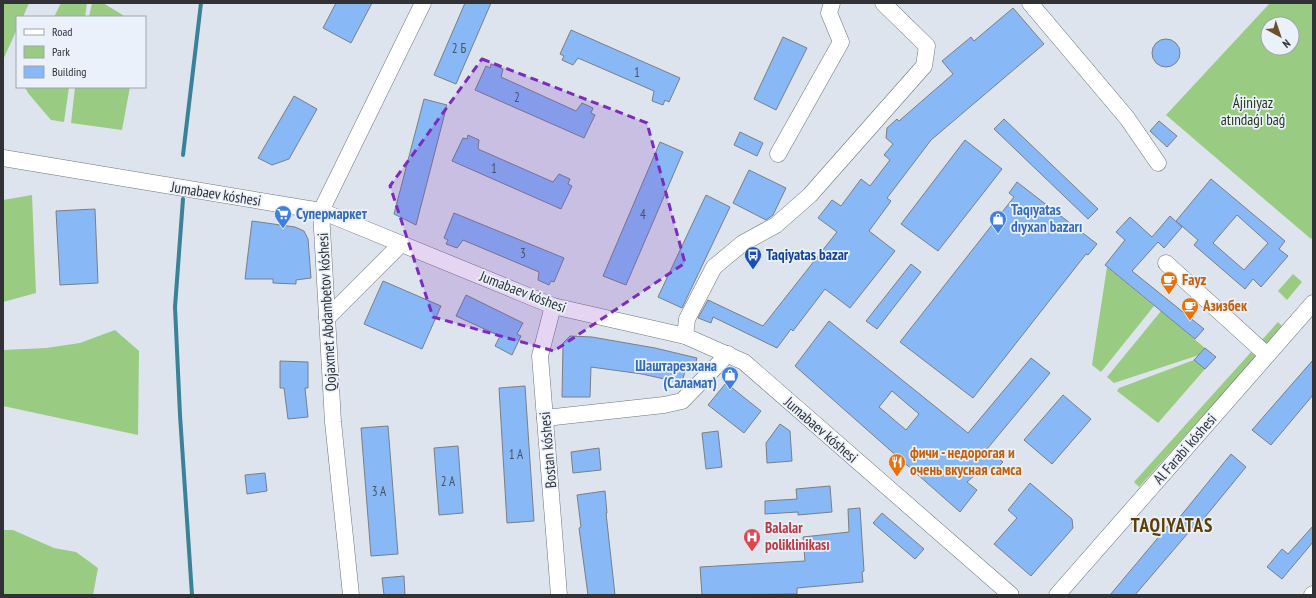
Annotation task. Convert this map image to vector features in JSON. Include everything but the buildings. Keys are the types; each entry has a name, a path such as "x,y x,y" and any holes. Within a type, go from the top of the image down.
{"street":[{"name":"Qojaxmet Abdambetov kóshesi","path":"351,595 333,422 321,211 422,3"},
{"path":"778,154 841,42 829,13 832,3"},
{"path":"685,336 687,319 714,267 743,243 776,225 810,195 924,66 927,46 883,3"},
{"path":"1030,3 1127,118 1158,163"},
{"name":"Jumabaev kóshesi","path":"3,158 321,211 553,306 685,336 728,354 744,362 1011,595"},
{"path":"327,318 401,244"},
{"path":"1166,263 1267,355"},
{"name":"Al Farabi kóshesi","path":"1058,595 1313,303"},
{"name":"Bostan kóshesi","path":"553,306 540,356 559,595"},
{"path":"545,418 664,405 682,401 728,354"}],"highlighted area":[{"path":"482,59 647,123 685,263 554,351 433,317 390,186"}],"green space":[{"path":"3,3 29,3 23,16 16,16 16,31 3,60"},
{"path":"61,3 87,3 85,16 54,16"},
{"path":"92,3 103,3 124,16 89,16"},
{"name":"Ájiniyaz atındaǵı baǵ","path":"1270,3 1313,3 1313,237 1311,239 1166,115"},
{"path":"26,88 69,88 64,122 51,120"},
{"path":"75,88 130,88 122,130 71,123"},
{"path":"32,195 36,293 3,302 3,200"},
{"path":"1107,267 1154,306 1101,372 1092,365"},
{"path":"1293,274 1302,282 1287,300 1278,291"},
{"path":"1161,311 1205,348 1199,355 1114,383 1107,377"},
{"path":"1278,322 1283,327 1139,487 1134,482"},
{"path":"115,330 139,351 138,435 3,406 3,350 46,348 80,343"},
{"path":"1194,360 1205,369 1158,423 1117,391 1119,388"},
{"path":"3,530 13,530 54,548 76,552 98,568 93,595 3,595"}],"waterway":[{"path":"183,155 201,3"},
{"path":"183,199 175,307 180,415 192,595"}],"place":[{"name":"Супермаркет","path":"283,229"},
{"name":"Taqıyatas dıyxan bazarı","path":"998,234"},
{"name":"Taqiyatas bazar","path":"753,270"},
{"name":"Fayz","path":"1169,295"},
{"name":"Азизбек","path":"1190,321"},
{"name":"Шаштарезхана (Саламат)","path":"730,390"},
{"name":"фичи - недорогая и очень вкусная самса","path":"897,477"},
{"name":"Balalar poliklinikası","path":"752,552"}],"district":[{"name":"TAQIYATAS","path":"1172,525"}]}
